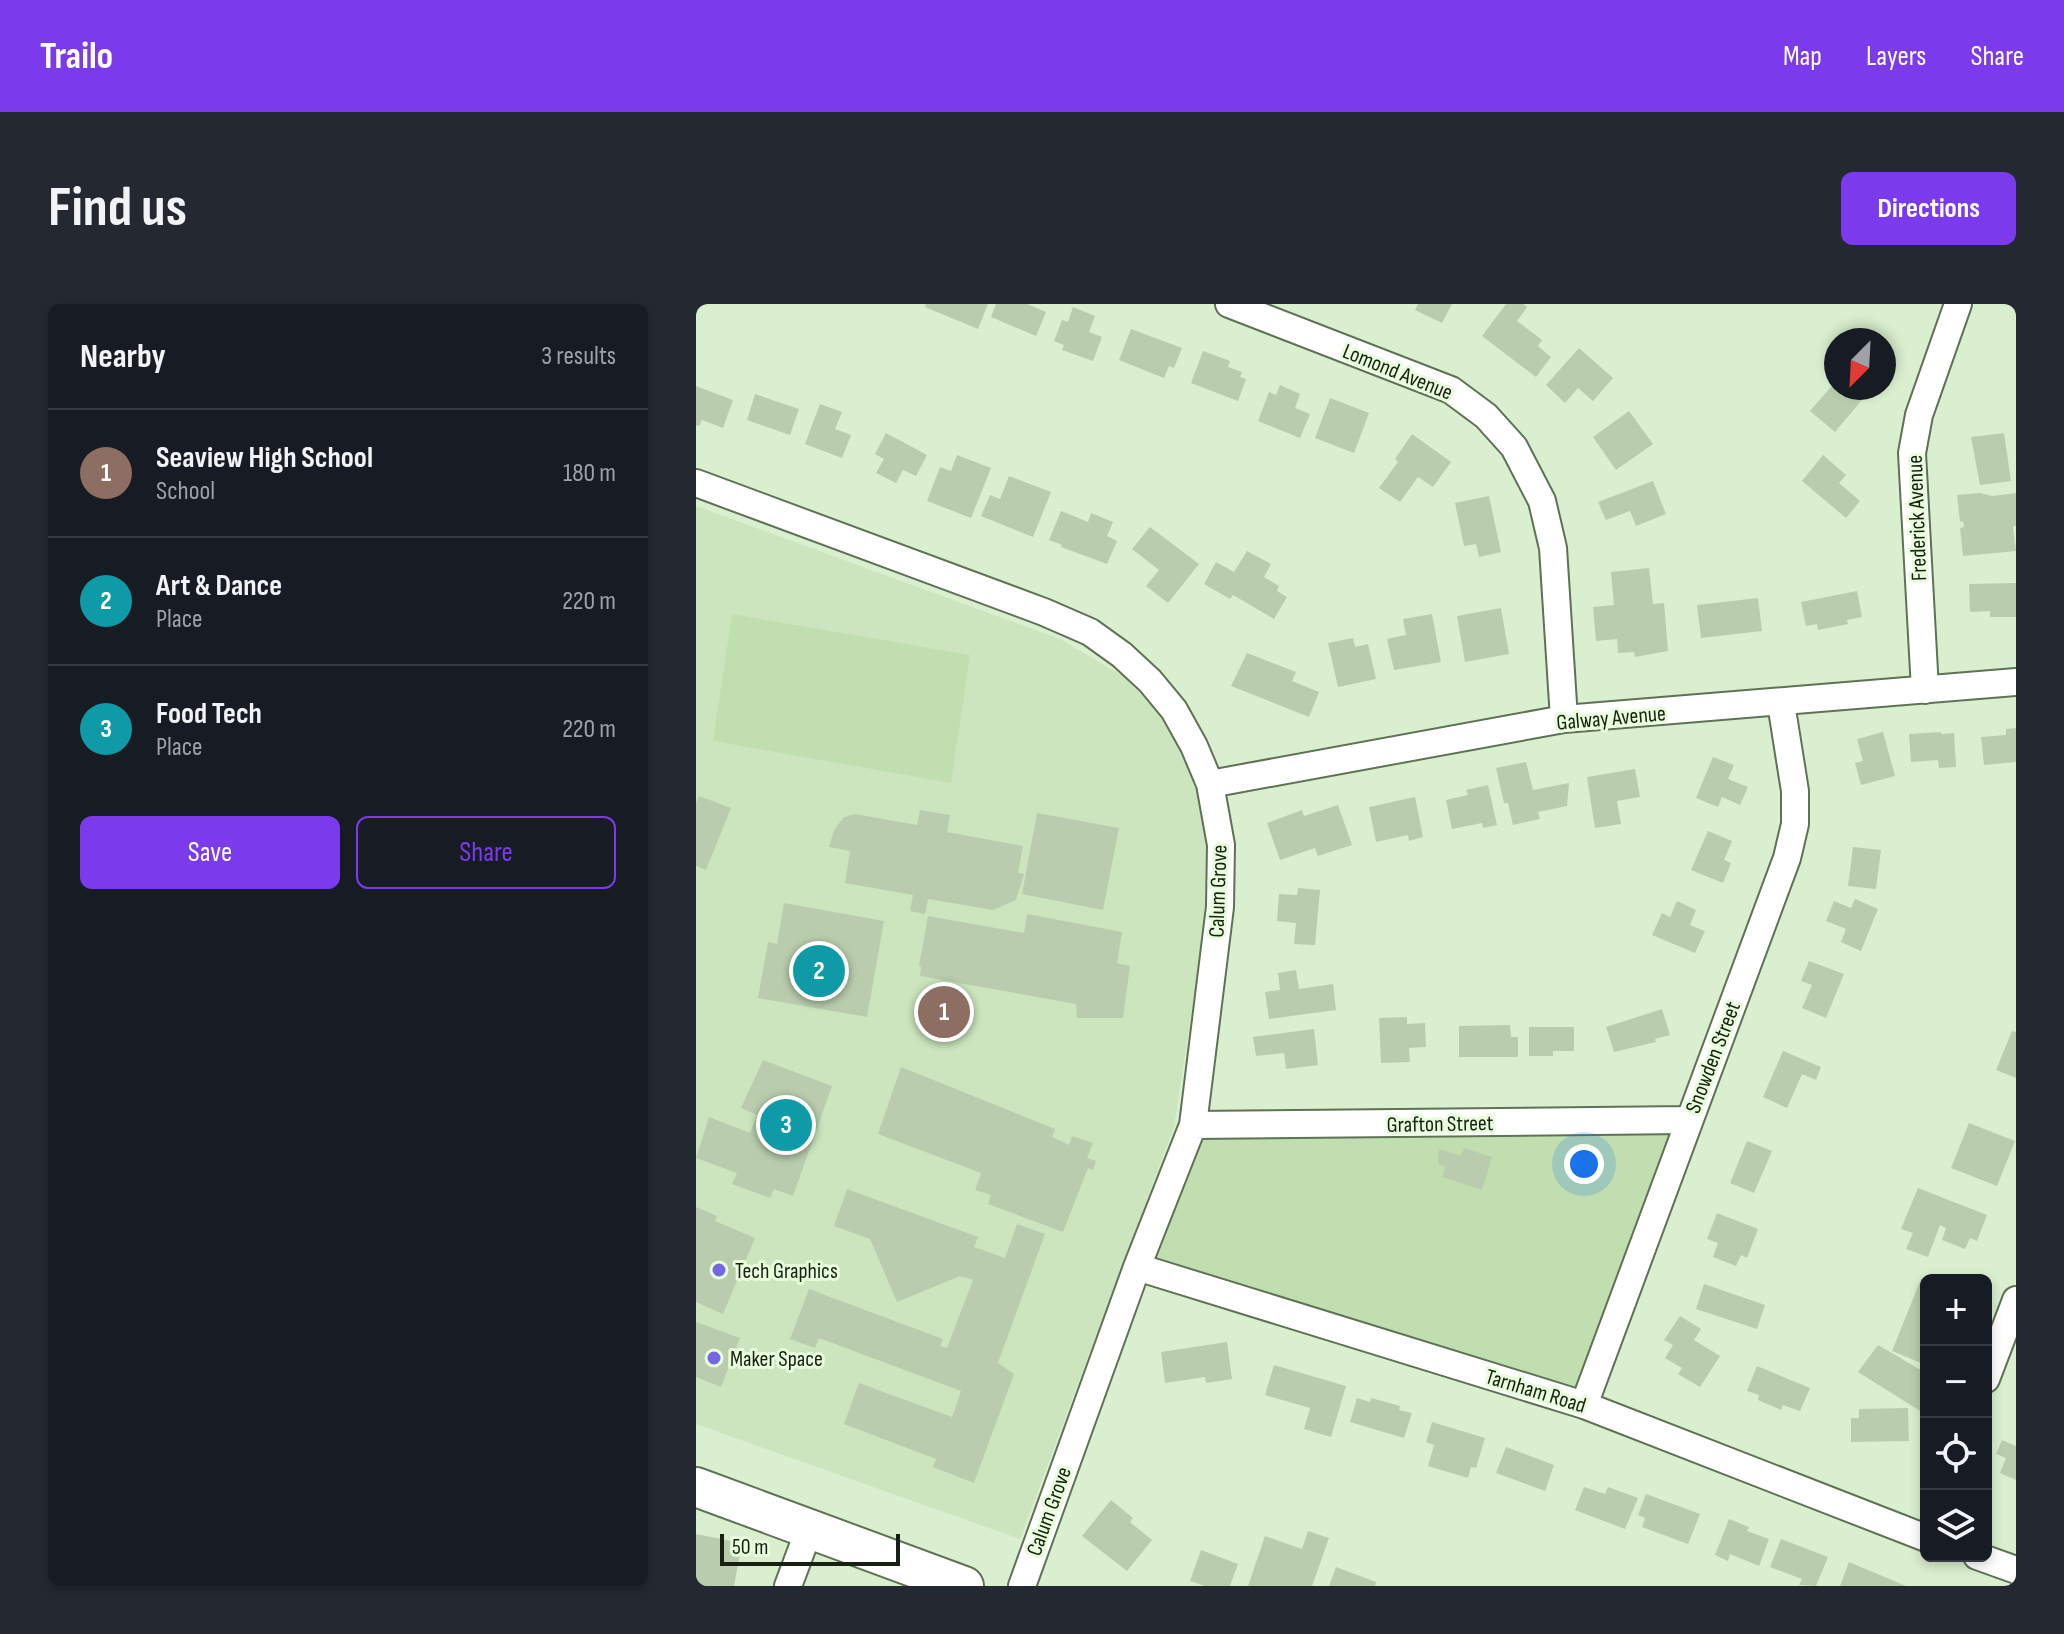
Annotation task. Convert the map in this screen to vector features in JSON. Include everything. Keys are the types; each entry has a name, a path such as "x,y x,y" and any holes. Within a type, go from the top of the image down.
{"main road":[{"path":"696,1487 964,1586"}],"street":[{"name":"Lomond Avenue","path":"1229,304 1451,390 1486,416 1514,447 1542,501 1553,548 1564,719"},
{"name":"Frederick Avenue","path":"1925,690 1912,453 1919,415 1958,304"},
{"name":"Calum Grove","path":"696,483 1044,612 1090,632 1122,655 1150,681 1174,710 1210,784 1221,845 1220,907 1193,1125 1137,1267 1022,1586"},
{"name":"Galway Avenue","path":"1210,784 1564,719 2016,682"},
{"name":"Snowden Street","path":"1584,1405 1687,1120 1787,858 1795,824 1795,791 1781,703"},
{"name":"Grafton Street","path":"1193,1125 1687,1120"},
{"name":"Tarnham Road","path":"1137,1267 1584,1405 1920,1535"},
{"path":"1992,1363 2016,1300"},
{"path":"788,1586 809,1530"},
{"path":"1992,1561 2016,1570"}],"shaded area":[{"path":"696,506 1060,639 1123,676 1171,726 1202,783 1210,837 1209,897 1174,1127 1020,1539 696,1424"},
{"path":"732,614 970,655 951,783 713,741"},
{"path":"1680,1126 1581,1398 1146,1265 1197,1132"}],"building":[{"path":"926,304 988,304 978,329 925,307"},
{"path":"996,304 1027,304 1046,312 1036,336 991,317"},
{"path":"1418,304 1452,304 1442,323 1415,310"},
{"path":"1506,304 1523,304 1527,307 1517,321 1542,340 1538,346 1551,357 1536,377 1482,336"},
{"path":"1073,307 1095,316 1089,332 1102,337 1093,361 1062,350 1064,345 1054,341 1062,320 1068,322"},
{"path":"1131,329 1182,348 1174,368 1169,366 1164,378 1119,360"},
{"path":"1579,348 1613,378 1593,401 1578,388 1565,403 1546,385"},
{"path":"1203,351 1230,361 1228,367 1242,372 1240,377 1246,379 1238,401 1191,383"},
{"path":"1280,385 1300,394 1295,408 1310,414 1300,438 1258,421 1269,392 1276,395"},
{"path":"696,386 733,400 723,428 702,420 699,426 696,425"},
{"path":"755,394 799,409 790,435 747,420"},
{"path":"1824,395 1824,400 1862,400 1835,432 1810,411"},
{"path":"1330,398 1369,413 1354,453 1315,438"},
{"path":"820,404 842,412 835,429 851,435 842,458 805,444"},
{"path":"1629,411 1653,444 1616,470 1593,437"},
{"path":"886,433 927,455 916,476 903,470 896,483 876,473 884,459 875,454"},
{"path":"2004,433 2011,481 1980,485 1971,437"},
{"path":"1412,434 1451,462 1433,487 1418,477 1400,502 1379,488 1398,462 1395,459"},
{"path":"957,455 991,468 971,518 927,501 940,467 951,471"},
{"path":"1823,455 1846,475 1839,483 1860,501 1846,518 1802,481"},
{"path":"1009,476 1051,492 1033,537 981,516 990,495 1000,499"},
{"path":"1653,481 1666,514 1636,526 1630,511 1606,520 1598,502"},
{"path":"1980,493 1992,496 2016,493 2016,526 2013,526 2016,551 1963,556 1960,528 1964,527 1963,521 1960,522 1957,495"},
{"path":"1489,496 1501,552 1479,557 1476,544 1464,546 1455,503"},
{"path":"1061,511 1088,522 1091,513 1113,522 1107,536 1117,541 1107,564 1049,540"},
{"path":"1150,527 1199,564 1168,603 1146,586 1159,570 1132,549"},
{"path":"1247,551 1271,564 1264,577 1279,586 1277,591 1287,597 1274,619 1233,595 1230,599 1204,584 1216,562 1234,572"},
{"path":"1649,568 1653,604 1664,603 1668,651 1635,657 1634,652 1618,653 1617,639 1596,641 1593,607 1614,605 1611,572"},
{"path":"2016,583 2016,617 1990,617 1990,611 1970,612 1969,584"},
{"path":"1857,591 1862,617 1847,620 1848,624 1818,630 1817,624 1806,626 1801,602"},
{"path":"1758,598 1762,631 1701,638 1697,605"},
{"path":"1501,608 1509,654 1465,662 1457,616"},
{"path":"1432,614 1441,662 1394,670 1387,639 1406,635 1403,619"},
{"path":"1353,638 1355,647 1368,644 1376,679 1338,687 1328,643"},
{"path":"1247,653 1296,672 1292,681 1319,692 1309,717 1231,686"},
{"path":"2016,728 2016,762 1984,765 1981,737 2006,735 2006,729"},
{"path":"1883,732 1895,776 1861,785 1855,763 1863,761 1857,739"},
{"path":"1954,733 1956,767 1939,768 1938,760 1911,762 1909,734"},
{"path":"1713,757 1734,765 1728,779 1748,787 1740,805 1722,797 1718,807 1696,798"},
{"path":"1526,762 1533,790 1569,783 1567,806 1538,812 1540,819 1513,825 1496,768"},
{"path":"1635,769 1640,797 1617,801 1621,824 1595,828 1587,777"},
{"path":"1488,785 1497,825 1483,828 1482,823 1452,829 1446,800 1468,795 1466,790"},
{"path":"699,796 731,808 706,870 696,866 696,803"},
{"path":"1415,797 1423,837 1409,841 1408,835 1376,842 1369,807"},
{"path":"1338,805 1352,845 1318,856 1315,848 1280,860 1267,823 1302,810 1304,816"},
{"path":"920,810 950,815 947,832 1023,846 1018,873 1024,874 1016,900 993,910 928,899 925,914 910,911 913,895 845,883 850,851 829,847 834,830 844,817 855,814 917,825"},
{"path":"1037,813 1119,828 1103,910 1022,894"},
{"path":"1708,831 1732,841 1724,860 1731,863 1723,883 1691,870"},
{"path":"1853,847 1881,850 1876,889 1848,886"},
{"path":"1298,888 1320,890 1315,945 1294,944 1296,923 1277,921 1279,894 1297,895"},
{"path":"1855,899 1878,909 1861,951 1841,942 1846,929 1826,921 1834,901 1851,908"},
{"path":"1677,901 1696,910 1690,925 1705,931 1695,953 1652,935 1662,913 1670,917"},
{"path":"784,903 884,921 867,1017 758,998 768,942 777,944"},
{"path":"1027,914 1122,932 1117,963 1130,966 1123,1018 1077,1018 1076,1004 920,976 928,916 1024,933"},
{"path":"1809,961 1844,974 1826,1018 1802,1008 1812,985 1801,981"},
{"path":"1296,970 1299,989 1333,984 1336,1010 1269,1019 1265,992 1280,990 1278,973"},
{"path":"1662,1009 1670,1035 1655,1039 1656,1042 1614,1052 1606,1027"},
{"path":"1407,1017 1407,1024 1425,1023 1426,1047 1409,1048 1410,1062 1381,1063 1379,1018"},
{"path":"1510,1025 1511,1037 1518,1037 1518,1057 1459,1057 1459,1026"},
{"path":"1529,1027 1574,1027 1574,1051 1553,1051 1553,1056 1529,1056"},
{"path":"1314,1029 1318,1065 1286,1069 1284,1053 1256,1056 1253,1037"},
{"path":"2012,1031 2016,1032 2016,1078 1996,1070"},
{"path":"1783,1051 1821,1067 1816,1080 1802,1074 1787,1108 1763,1097"},
{"path":"763,1060 832,1086 793,1196 774,1189 770,1198 732,1184 737,1173 696,1158 709,1117 750,1133 757,1115 741,1108"},
{"path":"901,1067 1055,1129 1052,1137 1069,1145 1072,1136 1093,1143 1087,1158 1096,1161 1093,1170 1088,1168 1063,1232 988,1204 991,1195 975,1190 981,1173 878,1134"},
{"path":"1969,1123 2015,1141 1997,1186 1951,1168"},
{"path":"1747,1141 1772,1151 1754,1193 1730,1183"},
{"path":"1464,1148 1492,1157 1482,1190 1442,1177 1445,1166 1438,1164 1439,1149 1461,1156"},
{"path":"1918,1188 1987,1215 1977,1241 1970,1238 1965,1249 1942,1240 1946,1228 1940,1225 1928,1257 1906,1249 1913,1233 1901,1229"},
{"path":"847,1189 978,1237 974,1247 1005,1258 1017,1224 1045,1234 998,1363 1014,1374 974,1483 933,1467 936,1459 844,1424 859,1383 952,1417 961,1391 819,1338 815,1348 790,1339 809,1289 943,1339 940,1346 947,1348 973,1280 960,1276 897,1302 870,1239 834,1226"},
{"name":"Tech Graphics","path":"696,1207 717,1216 715,1221 755,1238 723,1314 696,1302"},
{"path":"1717,1213 1758,1229 1747,1258 1741,1255 1736,1266 1713,1257 1718,1243 1707,1239"},
{"path":"1920,1281 1920,1363 1892,1351"},
{"path":"1704,1284 1765,1305 1757,1329 1696,1309"},
{"path":"1680,1316 1701,1329 1694,1340 1720,1356 1700,1387 1678,1374 1682,1368 1665,1358 1673,1345 1664,1340"},
{"name":"Maker Space","path":"696,1322 740,1338 721,1387 696,1377"},
{"path":"1227,1342 1232,1379 1206,1383 1205,1377 1165,1383 1161,1352"},
{"path":"1878,1345 1920,1370 1920,1411 1858,1372"},
{"path":"1274,1365 1346,1386 1331,1437 1304,1429 1310,1408 1265,1395"},
{"path":"1757,1366 1810,1388 1800,1411 1783,1405 1781,1410 1758,1400 1759,1395 1747,1391"},
{"path":"1357,1398 1370,1402 1371,1398 1400,1406 1399,1410 1412,1413 1404,1438 1350,1422"},
{"path":"1908,1408 1909,1441 1851,1442 1851,1418 1859,1418 1859,1409"},
{"path":"1432,1422 1485,1438 1476,1468 1471,1467 1468,1478 1428,1466 1434,1445 1426,1442"},
{"path":"2002,1440 2016,1446 2016,1480 2000,1473 2006,1458 1996,1454"},
{"path":"1506,1447 1554,1465 1545,1491 1496,1473"},
{"path":"1584,1487 1605,1494 1608,1487 1638,1498 1625,1529 1575,1510"},
{"path":"1646,1494 1700,1514 1688,1544 1642,1527 1645,1518 1638,1515"},
{"path":"1111,1500 1133,1518 1130,1522 1152,1540 1127,1571 1082,1536"},
{"path":"1729,1519 1749,1527 1747,1531 1769,1539 1759,1566 1730,1554 1728,1561 1715,1555"},
{"path":"1308,1531 1329,1538 1312,1586 1248,1586 1265,1536 1302,1549"},
{"path":"696,1534 742,1543 734,1586 696,1586"},
{"path":"1781,1539 1828,1557 1816,1586 1799,1585 1802,1579 1770,1567"},
{"path":"1201,1550 1238,1564 1230,1586 1205,1586 1190,1581"},
{"path":"1849,1562 1906,1586 1840,1586"},
{"path":"1336,1567 1376,1582 1375,1586 1329,1586"}],"place":[{"name":"Art & Dance","path":"819,971"},
{"name":"Seaview High School","path":"944,1012"},
{"name":"Food Tech","path":"786,1125"},
{"name":"Tech Graphics","path":"719,1270"},
{"name":"Maker Space","path":"714,1358"}]}
